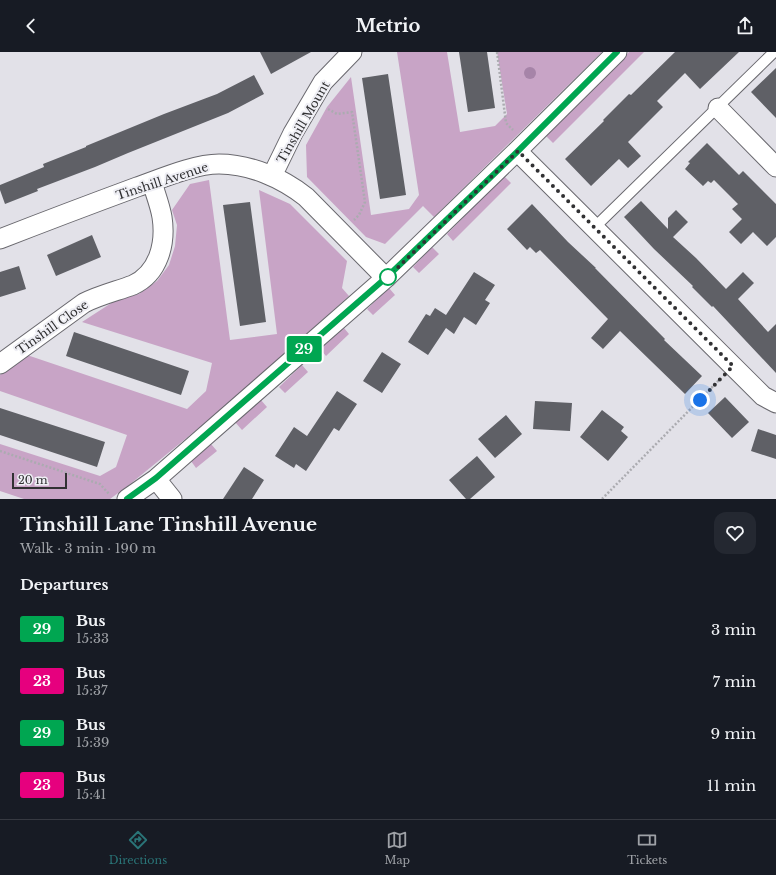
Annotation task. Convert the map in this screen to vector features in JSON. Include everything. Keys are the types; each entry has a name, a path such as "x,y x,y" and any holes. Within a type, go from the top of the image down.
{"street":[{"name":"Tinshill Mount","path":"272,176 293,133 324,82 352,52"},
{"path":"127,499 156,478 386,278 522,147 617,52"},
{"path":"718,108 776,167"},
{"path":"522,147 595,227 763,396 776,403"},
{"name":"Tinshill Avenue","path":"0,239 152,182 210,164 221,164 245,168 272,176 306,197 386,278"},
{"name":"Tinshill Close","path":"0,364 84,303 133,284 145,277 156,265 161,250 163,233 162,216 152,182"},
{"path":"156,478 172,499"}],"lane":[{"path":"595,227 774,52"}],"path":[{"path":"497,52 506,123 522,147"},
{"path":"313,101 337,114 352,112 365,202 359,215 341,233"},
{"path":"602,499 733,366"},
{"path":"0,451 100,484 114,499"}],"shaded area":[{"path":"397,52 447,52 460,132 495,126 507,114 497,52 602,52 434,217 423,206 385,244 366,237 307,177 306,145 327,107 351,77 371,215 409,209 419,195"},
{"path":"629,52 644,52 553,143 545,135"},
{"path":"504,176 511,183 453,241 447,234"},
{"path":"209,180 230,340 277,334 259,190 290,204 347,261 342,288 349,296 227,405 110,499 24,499 0,491 0,444 100,476 116,467 127,435 0,391 0,375 27,355 187,409 206,391 212,363 82,322 116,300 139,294 157,281 169,265 175,246 177,225 172,210 190,184"},
{"path":"432,247 439,254 419,273 413,267"},
{"path":"389,288 395,295 373,315 367,309"},
{"path":"344,328 349,334 326,356 320,349"},
{"path":"302,365 308,372 285,393 279,387"},
{"path":"260,399 267,407 242,430 235,422"},
{"path":"211,444 217,451 196,468 191,461"}],"building":[{"path":"260,52 311,52 271,74"},
{"path":"459,52 487,52 495,108 468,112"},
{"path":"675,52 739,52 700,89 685,73 657,101 663,107 628,142 641,156 628,168 619,159 591,186 565,159 629,94 631,95"},
{"path":"776,68 776,118 751,92"},
{"path":"388,74 406,195 380,199 362,78"},
{"path":"254,75 264,94 228,113 37,189 38,191 5,204 0,190 0,185 44,167 43,164 164,114 217,94"},
{"path":"707,143 739,175 743,171 776,204 776,237 767,246 753,232 741,244 729,232 742,219 732,209 738,204 714,180 711,183 708,181 703,186 685,169 690,163 688,162"},
{"path":"641,201 668,229 668,218 676,210 688,222 673,237 726,289 743,272 754,283 738,299 768,332 776,324 776,373 713,306 712,307 624,217"},
{"path":"250,202 266,322 240,326 223,205"},
{"path":"532,204 665,339 664,340 702,376 685,394 620,331 603,349 591,338 608,319 540,250 536,253 530,247 527,250 507,229"},
{"path":"92,235 101,257 56,276 47,255"},
{"path":"19,266 26,289 0,297 0,272"},
{"path":"474,272 495,285 485,300 490,303 476,325 464,317 454,334 446,328 428,355 408,342 426,314 430,316 435,308 446,315"},
{"path":"74,332 189,371 181,395 66,356"},
{"path":"382,352 401,364 382,393 363,381"},
{"path":"337,391 357,404 339,431 334,428 306,471 296,464 294,468 275,456 294,427 307,436"},
{"path":"725,397 749,422 732,438 708,413"},
{"path":"535,401 572,403 570,431 533,429"},
{"path":"0,408 105,442 97,467 0,435"},
{"path":"602,410 624,427 621,431 628,437 608,461 580,437"},
{"path":"506,415 522,434 495,458 478,439"},
{"path":"758,429 776,435 776,459 751,451"},
{"path":"477,456 495,477 470,499 466,499 449,480"},
{"path":"244,467 264,480 252,499 223,499"}],"bus line":[{"name":"29","path":"127,499 156,478 388,276 518,151 617,52"}],"route":[{"path":"388,277 518,151 733,366 700,400"}]}
